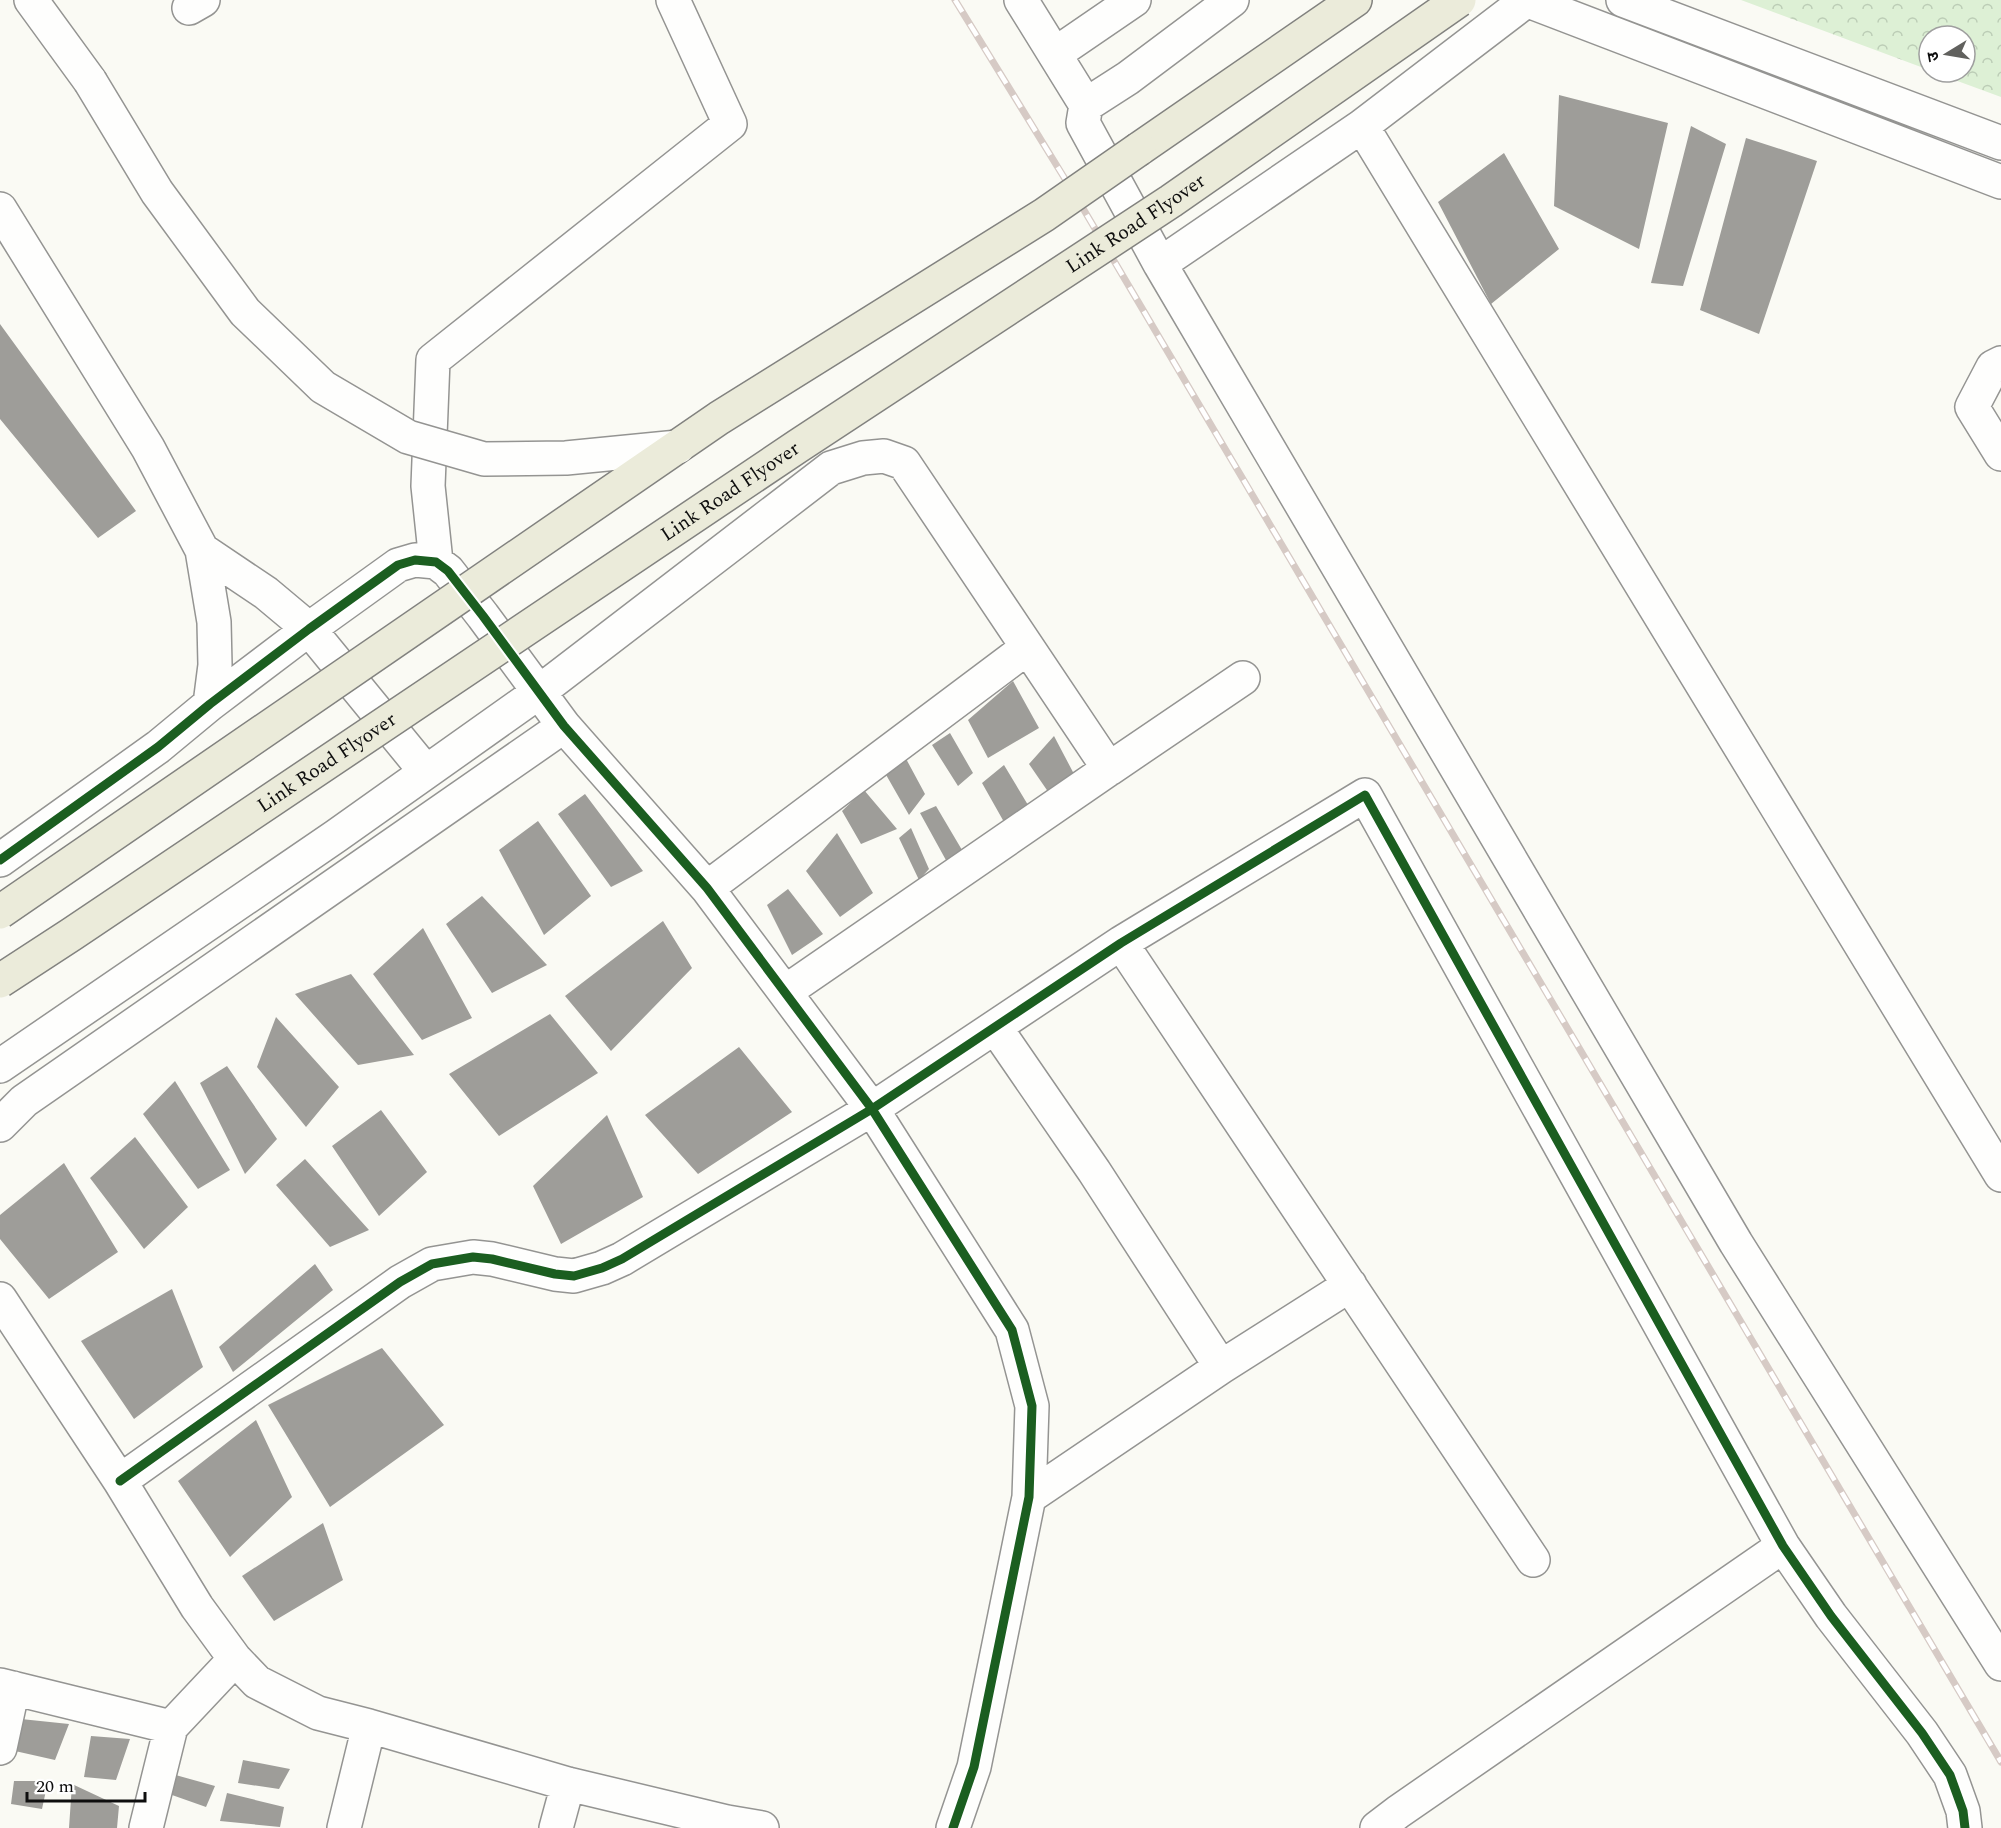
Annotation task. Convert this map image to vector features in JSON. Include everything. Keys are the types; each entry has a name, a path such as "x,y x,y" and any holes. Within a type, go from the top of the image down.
{"main road":[{"path":"0,912 719,418 1044,214 1355,0"},
{"name":"Link Road Flyover","path":"0,981 798,446 1171,201 1459,0"}],"street":[{"path":"31,0 90,81 157,192 246,312 323,387 408,437 484,459 566,458 678,447"},
{"path":"436,562 428,486 433,360 730,124 673,0"},
{"path":"1021,0 1086,105 1083,123 1160,264 1730,1232 2001,1664"},
{"path":"1054,54 1134,0"},
{"path":"1086,105 1128,78 1232,0"},
{"path":"1160,264 1362,126 1526,0 2001,182"},
{"path":"1623,0 2001,143"},
{"path":"1362,126 2001,1175"},
{"path":"0,209 148,448 202,550 214,622 215,665 210,704"},
{"path":"2001,363 1994,367 1972,407 2001,454"},
{"path":"0,1066 336,837 539,692 831,468 863,458 884,456 904,463 1109,769"},
{"path":"202,550 266,593 309,629 426,772"},
{"path":"0,860 158,747 210,704 398,565 415,560 436,562 448,571 564,726 707,888 872,1109 1012,1330 1032,1406 1029,1497 974,1767 953,1828"},
{"path":"707,888 1027,648"},
{"path":"785,992 1243,678"},
{"path":"0,1125 24,1101 564,726"},
{"path":"120,1481 400,1282 432,1264 473,1257 574,1276 602,1268 622,1259 872,1109 1121,943 1365,795 1783,1546 1831,1616 1922,1733 1950,1774 1963,1811 1965,1828"},
{"path":"1121,943 1533,1560"},
{"path":"995,1027 1094,1171 1221,1368"},
{"path":"1029,1497 1221,1368 1350,1285"},
{"path":"0,1299 120,1481 197,1607 235,1659 257,1682 318,1713 568,1784 726,1825 762,1828"},
{"path":"1377,1828 1783,1546"},
{"path":"146,1828 171,1727 235,1659"},
{"path":"0,1748 7,1687 171,1727"},
{"path":"344,1828 369,1726"},
{"path":"556,1828 568,1784"}],"green space":[{"path":"1741,0 2001,0 2001,97 1966,84 1977,84 1977,24 1917,24 1917,66"}],"building":[{"path":"1559,95 1668,123 1639,249 1554,206"},
{"path":"1691,126 1726,144 1683,286 1651,283"},
{"path":"1746,138 1817,161 1759,334 1700,310"},
{"path":"1504,153 1559,249 1491,304 1438,202"},
{"path":"0,324 136,511 98,538 0,419"},
{"path":"1013,681 1039,728 988,758 968,720"},
{"path":"950,733 973,773 958,786 932,745"},
{"path":"1054,736 1074,774 1051,796 1029,764"},
{"path":"904,755 925,794 909,815 885,773"},
{"path":"1004,765 1031,810 1004,822 982,783"},
{"path":"864,790 897,829 861,844 842,811"},
{"path":"585,794 643,871 611,887 558,814"},
{"path":"936,806 962,850 947,862 920,813"},
{"path":"538,821 591,896 544,935 499,850"},
{"path":"911,828 929,869 919,880 899,838"},
{"path":"837,833 873,893 840,917 806,871"},
{"path":"788,889 823,934 792,955 767,905"},
{"path":"482,896 547,965 492,993 446,924"},
{"path":"663,921 692,968 611,1051 565,996"},
{"path":"423,928 472,1018 422,1040 373,974"},
{"path":"351,974 414,1055 358,1065 295,994"},
{"path":"550,1014 598,1073 499,1136 449,1074"},
{"path":"276,1017 339,1087 306,1127 257,1067"},
{"path":"739,1047 792,1112 698,1174 645,1115"},
{"path":"227,1066 277,1139 245,1174 200,1083"},
{"path":"175,1081 230,1170 198,1189 143,1114"},
{"path":"381,1110 427,1172 379,1216 332,1146"},
{"path":"607,1115 643,1197 561,1244 533,1186"},
{"path":"135,1137 188,1207 144,1249 90,1178"},
{"path":"305,1159 369,1230 330,1247 276,1185"},
{"path":"64,1163 118,1252 49,1299 0,1239 0,1215"},
{"path":"315,1264 333,1290 233,1372 219,1347"},
{"path":"172,1289 203,1367 134,1419 81,1341"},
{"path":"382,1348 444,1425 330,1507 268,1405"},
{"path":"256,1420 292,1497 230,1557 178,1481"},
{"path":"323,1523 343,1580 274,1621 242,1576"},
{"path":"21,1719 69,1724 55,1760 15,1751"},
{"path":"91,1736 130,1739 116,1780 84,1777"},
{"path":"243,1760 290,1769 279,1789 238,1783"},
{"path":"172,1774 215,1786 206,1807 172,1795"},
{"path":"14,1781 48,1781 42,1809 11,1804"},
{"path":"72,1784 119,1806 117,1828 69,1828"},
{"path":"227,1793 284,1807 280,1827 220,1821"}],"railway":[{"path":"955,0 1081,205 2001,1762"}],"cycle path":[{"path":"0,860 158,747 210,704 398,565 415,560 436,562 448,571 564,726 707,888 872,1109 1012,1330 1032,1406 1029,1497 974,1767 953,1828"},
{"path":"120,1481 400,1282 432,1264 473,1257 574,1276 602,1268 622,1259 872,1109 1121,943 1365,795 1783,1546 1831,1616 1922,1733 1950,1775 1963,1811 1965,1828"}]}
